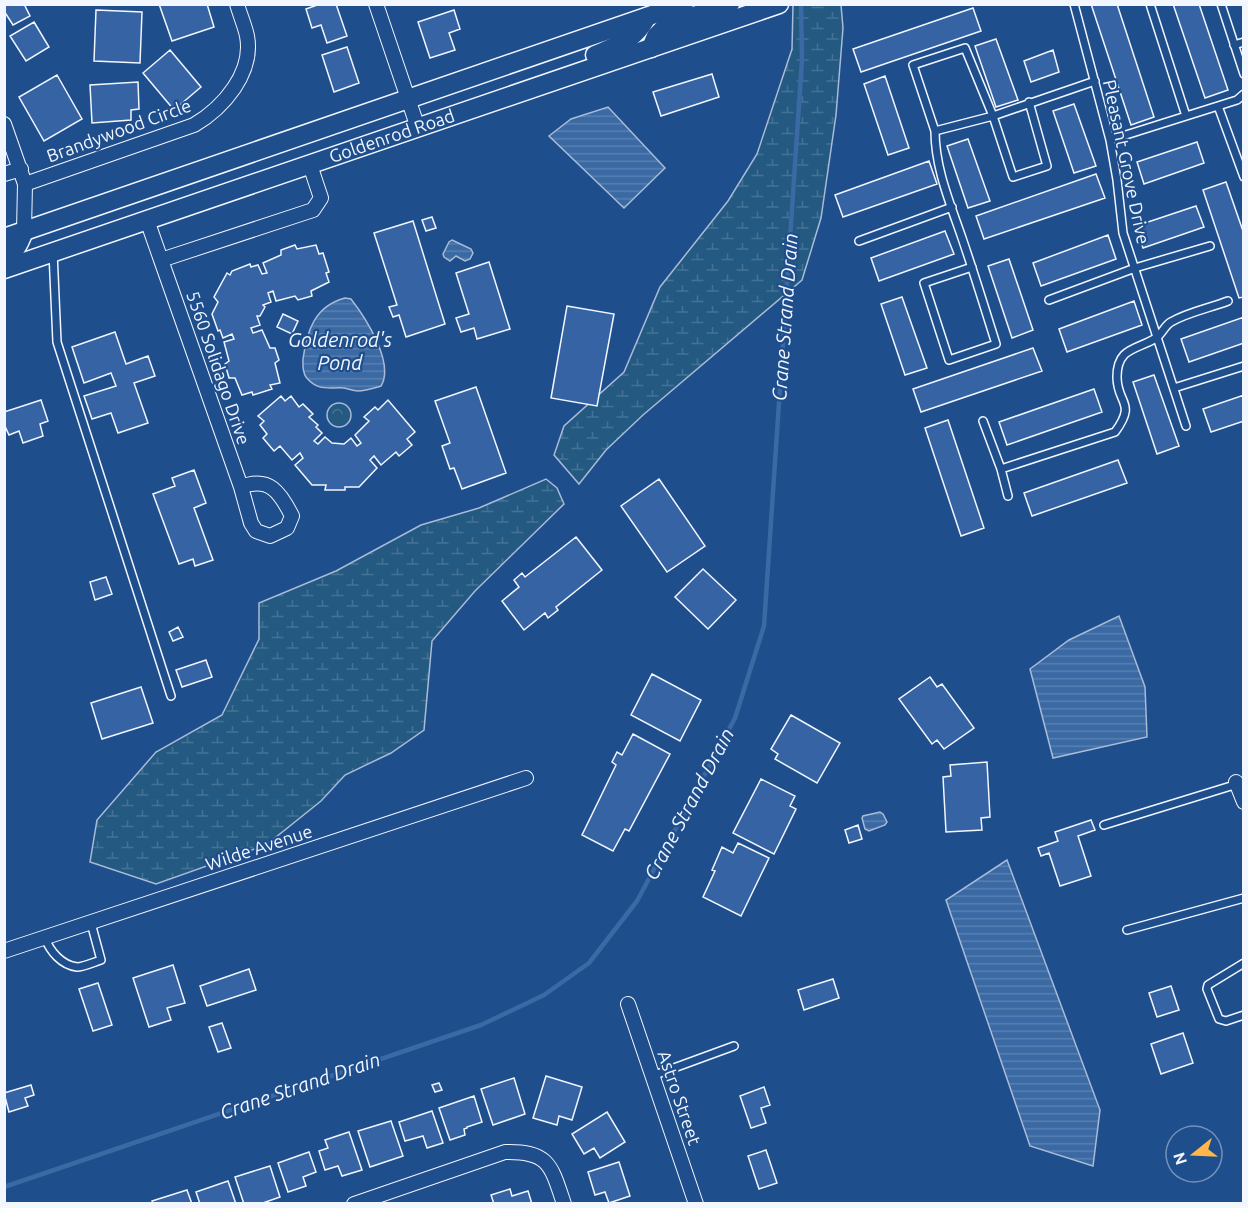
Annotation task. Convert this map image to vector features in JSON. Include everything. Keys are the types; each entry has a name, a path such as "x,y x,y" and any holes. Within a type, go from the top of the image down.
{"main road":[{"name":"Goldenrod Road","path":"4,238 408,100 645,11 684,4"},
{"path":"651,48 656,36 667,25 730,4"},
{"name":"Goldenrod Road","path":"4,269 780,4"},
{"path":"466,111 628,42 641,29 645,11"},
{"path":"4,257 10,255 18,246 24,231"}],"street":[{"name":"Brandywood Circle","path":"25,184 194,125 215,111 235,88 248,51 247,37 237,4"},
{"path":"376,4 418,128"},
{"path":"4,124 25,184 24,231"},
{"path":"161,260 312,210 321,198 310,165"},
{"path":"4,174 21,169"},
{"name":"5560 Solidago Drive","path":"147,220 240,487"},
{"name":"Wilde Avenue","path":"4,951 526,778"},
{"path":"1239,782 1244,802"},
{"name":"Astro Street","path":"628,1004 696,1203"},
{"path":"354,1203 505,1152 524,1151 541,1157 554,1174 564,1203"}],"lane":[{"name":"Pleasant Grove Drive","path":"1074,4 1110,140 1123,233 1186,426"},
{"path":"1150,4 1186,116"},
{"path":"1221,4 1244,74"},
{"path":"1234,45 1244,42"},
{"path":"972,267 924,283 949,360 996,344 972,267 935,153 935,131 913,65 965,48 993,116 1013,177 1047,166 1029,102"},
{"path":"935,131 993,116 1095,81"},
{"path":"1110,140 1237,100 1244,94"},
{"path":"1218,106 1244,177"},
{"path":"859,241 952,207"},
{"path":"1049,300 1134,268 1209,246"},
{"path":"54,252 57,342 171,696"},
{"path":"1001,469 1115,432 1124,420 1126,409 1117,380 1118,366 1124,354 1133,347 1157,338 1169,322 1228,302"},
{"path":"1174,388 1244,366"},
{"path":"983,421 1001,469 1008,496"},
{"path":"1104,825 1239,782"},
{"path":"1127,930 1244,898"},
{"path":"45,938 50,950 62,961 78,967 101,960 91,923"},
{"path":"1244,963 1208,985 1207,989 1219,1018 1226,1021 1244,1015"},
{"path":"652,1076 734,1046"}],"green space":[{"path":"793,5 841,5 843,28 836,115 821,218 802,280 643,415 606,450 579,484 554,455 564,426 624,372 660,287 728,201 757,154 792,49"},
{"path":"339,403 344,404 350,410 350,420 344,426 339,427 334,426 328,420 327,415 328,410 334,404"},
{"path":"546,479 557,488 564,504 475,591 432,641 424,730 391,753 345,775 321,801 266,845 156,884 90,862 97,820 156,752 222,715 259,639 259,603 336,571 421,525 479,508"}],"water":[{"path":"608,107 665,168 624,208 549,136 571,119"},
{"path":"452,240 471,249 473,253 470,259 465,261 456,256 450,261 444,257 443,254"},
{"name":"Goldenrod's Pond","path":"345,298 351,299 364,317 381,353 384,376 381,386 358,391 324,388 310,382 305,375 303,359 307,338 314,321 326,307"},
{"path":"1119,616 1145,687 1147,737 1053,758 1030,669 1069,640"},
{"path":"880,812 887,822 885,825 869,831 865,829 863,816"},
{"path":"1007,860 1100,1110 1093,1166 1030,1146 946,900"}],"building":[{"path":"4,4 24,4 30,16 13,25 4,11"},
{"path":"159,4 207,4 214,27 172,41"},
{"path":"320,4 336,4 347,36 327,43 321,25 312,28 306,9"},
{"path":"1091,4 1117,4 1154,117 1131,125"},
{"path":"1173,4 1199,4 1228,90 1205,98"},
{"path":"973,8 981,31 861,72 853,49"},
{"path":"96,10 142,12 140,63 94,61"},
{"path":"454,10 460,29 449,33 455,50 430,58 418,22"},
{"path":"34,22 49,47 26,61 10,36"},
{"path":"996,39 1018,100 996,107 975,46"},
{"path":"347,47 359,83 334,92 322,55"},
{"path":"170,50 201,87 174,110 143,73"},
{"path":"1053,50 1059,72 1031,82 1024,61"},
{"path":"712,74 719,97 661,116 653,92"},
{"path":"57,75 82,119 44,141 19,97"},
{"path":"885,76 909,148 888,155 864,84"},
{"path":"138,82 139,109 131,110 131,120 92,123 90,85"},
{"path":"1074,104 1096,166 1074,173 1053,111"},
{"path":"968,139 990,201 968,208 947,146"},
{"path":"1197,142 1204,163 1144,184 1137,162"},
{"path":"929,161 937,184 843,217 835,195"},
{"path":"1096,174 1105,198 984,239 976,216"},
{"path":"1226,182 1244,234 1244,297 1239,298 1203,190"},
{"path":"1196,206 1204,227 1143,248 1136,226"},
{"path":"432,217 436,228 426,231 422,220"},
{"path":"413,221 445,324 406,337 399,315 393,317 389,307 397,305 374,233"},
{"path":"945,231 954,254 879,281 871,258"},
{"path":"1108,235 1116,259 1041,286 1033,263"},
{"path":"295,245 297,249 316,245 319,254 323,253 329,272 326,273 329,282 311,291 312,296 298,300 295,296 276,301 273,291 268,293 271,302 263,305 265,307 260,316 257,316 260,325 251,328 253,333 262,330 270,348 275,348 279,360 275,363 280,383 270,385 272,389 253,395 252,392 242,395 235,378 229,378 225,364 229,361 224,342 234,339 232,334 223,338 220,330 218,331 212,314 218,302 214,297 227,273 230,275 232,271 250,264 251,267 258,265 262,274 267,273 263,263 281,255 281,250"},
{"path":"1009,259 1033,330 1012,338 988,266"},
{"path":"489,262 510,329 477,339 474,328 461,332 456,318 469,314 456,273"},
{"path":"902,297 927,368 905,375 881,304"},
{"path":"1134,301 1142,325 1067,352 1059,329"},
{"path":"567,306 614,314 597,406 551,398"},
{"path":"283,314 298,321 292,334 277,327"},
{"path":"1244,317 1244,343 1189,362 1181,339"},
{"path":"115,332 126,364 148,356 155,376 134,383 148,423 118,433 111,413 92,419 84,396 116,386 111,373 84,383 72,347"},
{"path":"1033,348 1042,371 921,412 913,389"},
{"path":"1154,375 1179,446 1157,454 1133,382"},
{"path":"476,387 506,473 462,489 454,468 450,469 442,446 450,443 435,401"},
{"path":"1094,389 1102,412 1007,445 999,422"},
{"path":"1244,395 1244,421 1211,432 1203,409"},
{"path":"281,396 285,401 291,396 299,407 303,404 313,414 309,417 318,425 316,427 322,433 314,441 318,444 325,437 332,443 344,444 351,438 357,446 361,443 355,435 369,421 364,417 375,407 378,410 388,400 415,432 407,439 412,445 399,456 396,452 381,465 374,456 370,460 377,468 359,487 325,490 326,485 312,485 295,465 303,458 300,453 292,460 280,446 274,451 263,438 267,434 260,425 264,421 258,416"},
{"path":"41,400 48,421 40,424 43,436 23,443 19,431 9,435 4,424 4,412"},
{"path":"948,420 984,528 961,536 925,428"},
{"path":"1118,460 1127,483 1032,516 1024,493"},
{"path":"194,470 206,503 194,508 213,560 195,566 193,559 179,564 153,494 175,486 172,478"},
{"path":"659,479 705,546 667,572 621,506"},
{"path":"576,537 602,570 556,607 558,610 548,618 545,613 524,630 502,601 519,587 514,580 522,573 525,577"},
{"path":"703,569 736,600 708,629 675,597"},
{"path":"106,577 112,594 95,600 90,582"},
{"path":"178,627 183,637 173,641 169,632"},
{"path":"206,660 212,677 182,687 176,670"},
{"path":"652,674 701,700 680,741 631,715"},
{"path":"930,677 937,687 942,684 974,728 944,749 937,740 932,744 899,699"},
{"path":"141,687 153,723 102,739 91,703"},
{"path":"791,715 840,743 817,783 775,759 778,754 771,749"},
{"path":"633,734 670,754 629,831 625,829 613,851 582,835 616,765 612,762 617,752 622,755"},
{"path":"987,762 990,817 981,818 982,830 946,832 943,777 951,776 950,765"},
{"path":"761,779 795,796 790,806 796,809 774,854 733,833"},
{"path":"1091,820 1095,830 1078,836 1091,876 1060,886 1049,853 1041,856 1038,848 1058,841 1055,832"},
{"path":"858,825 862,839 849,843 845,830"},
{"path":"738,843 769,858 741,916 703,897 715,871 712,870 722,847 733,853"},
{"path":"173,965 185,1003 167,1008 171,1020 149,1027 133,978"},
{"path":"249,969 256,990 207,1006 200,986"},
{"path":"833,979 839,998 804,1010 798,990"},
{"path":"98,983 112,1025 93,1031 79,989"},
{"path":"1171,986 1179,1010 1157,1017 1149,993"},
{"path":"222,1023 231,1048 218,1052 209,1027"},
{"path":"1183,1033 1193,1063 1161,1074 1151,1044"},
{"path":"546,1076 582,1087 572,1120 559,1116 557,1125 533,1118"},
{"path":"514,1078 525,1114 493,1125 481,1089"},
{"path":"439,1083 442,1090 435,1092 432,1085"},
{"path":"31,1085 34,1095 25,1098 28,1106 9,1112 4,1093"},
{"path":"764,1087 770,1105 761,1108 766,1123 751,1128 740,1096"},
{"path":"474,1096 482,1122 464,1129 465,1135 450,1140 439,1108"},
{"path":"432,1111 443,1143 427,1148 423,1136 405,1141 399,1122"},
{"path":"607,1112 625,1142 600,1158 594,1148 584,1154 572,1134"},
{"path":"391,1121 403,1156 370,1167 358,1131"},
{"path":"349,1132 362,1170 342,1176 338,1166 325,1170 319,1151 328,1148 325,1140"},
{"path":"766,1150 777,1183 759,1189 748,1156"},
{"path":"309,1152 316,1172 303,1177 306,1186 288,1192 278,1163"},
{"path":"619,1162 630,1196 609,1203 605,1192 595,1195 588,1172"},
{"path":"270,1166 280,1197 260,1204 244,1204 235,1177"},
{"path":"228,1181 236,1204 200,1204 196,1192"},
{"path":"510,1189 512,1196 528,1191 532,1204 494,1204 491,1195"},
{"path":"187,1190 192,1204 153,1204 152,1201"}],"waterway":[{"name":"Crane Strand Drain","path":"4,1187 481,1025 544,995 589,963 637,901 735,718 764,626 802,60 801,4"}]}
